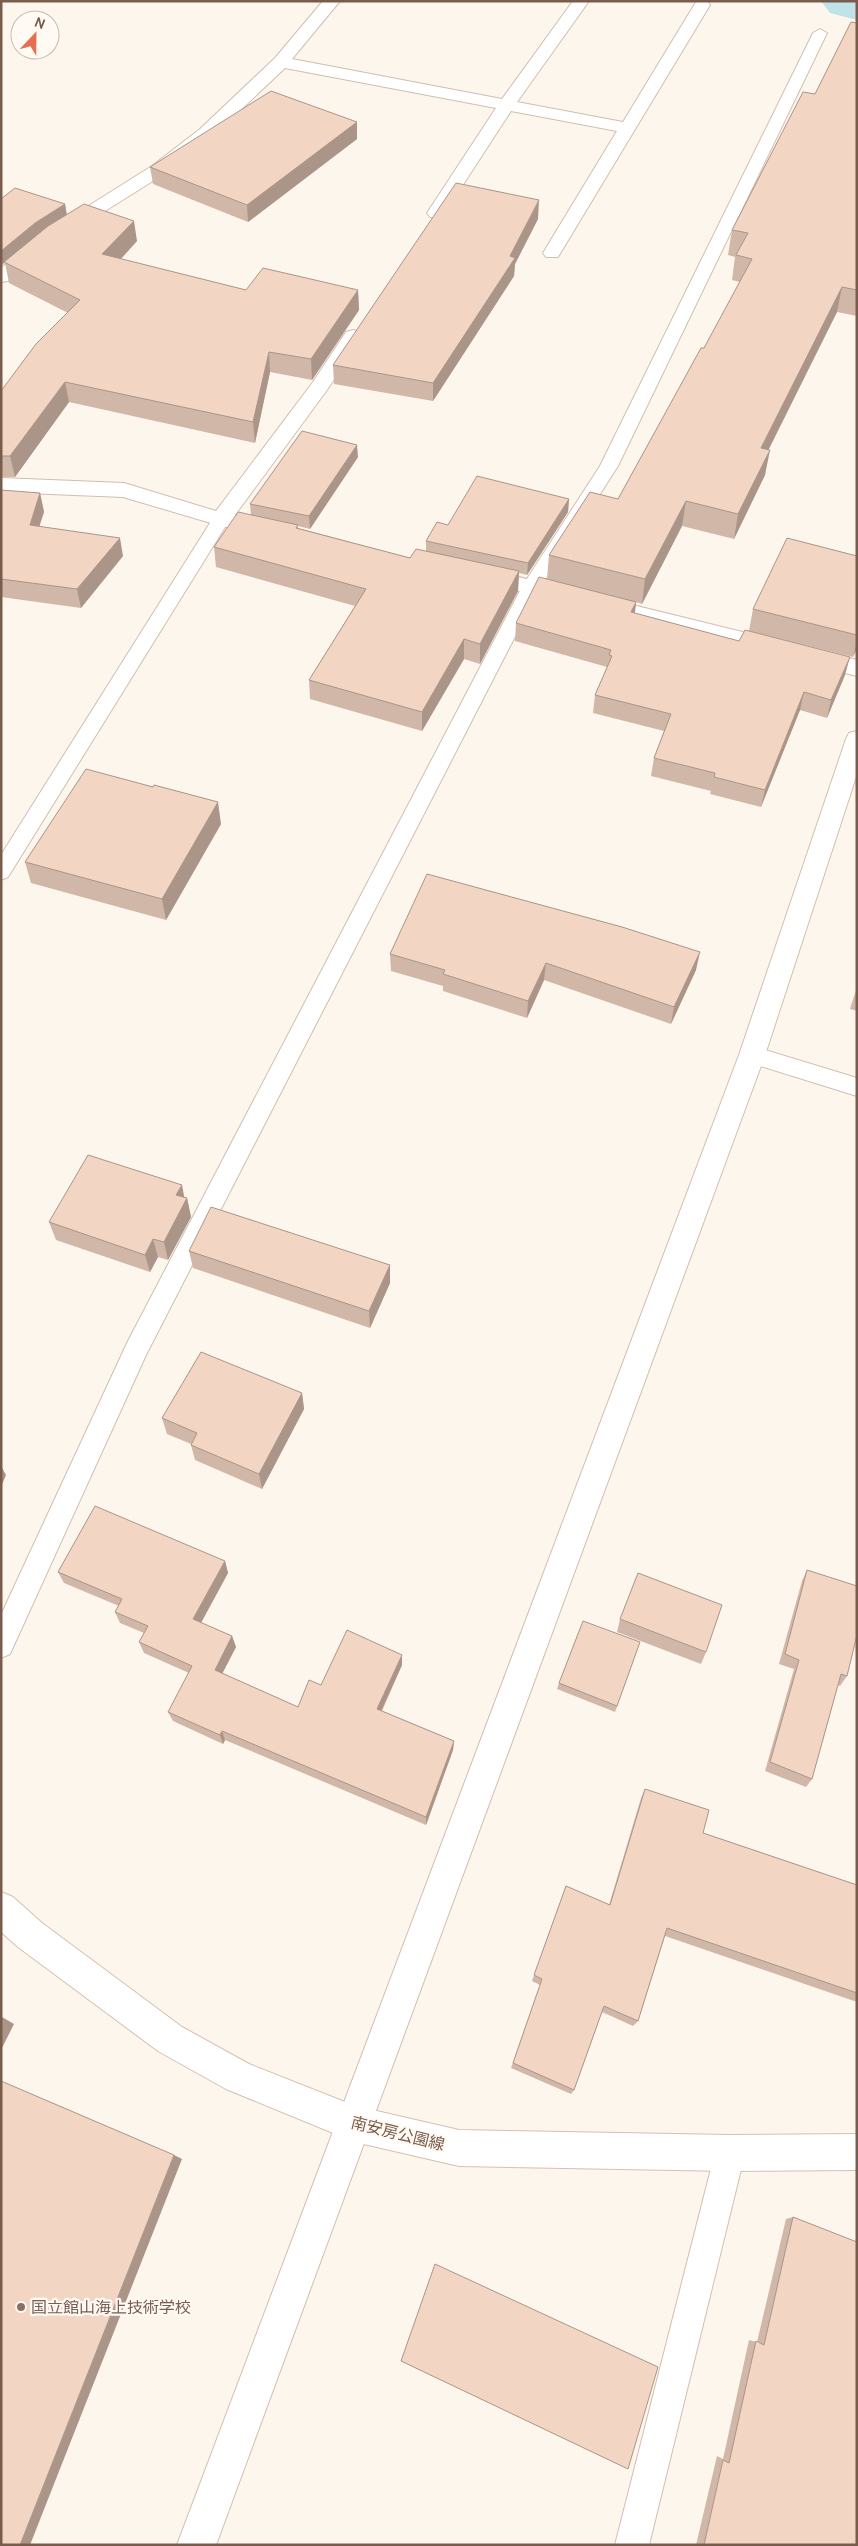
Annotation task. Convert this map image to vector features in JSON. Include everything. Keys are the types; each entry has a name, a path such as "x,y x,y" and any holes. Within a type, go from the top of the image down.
{"street":[{"path":"1,277 45,241 158,170 206,133 281,62 332,1"},
{"path":"424,230 506,105 581,1"},
{"path":"552,253 702,5"},
{"path":"281,62 628,128"},
{"path":"221,519 320,386 364,320"},
{"path":"1,485 124,490 221,519 289,534"},
{"path":"464,571 532,585 857,668"},
{"path":"196,2545 355,2124 752,1055 857,739"},
{"name":"南安房公園線","path":"1,1909 30,1935 170,2038 238,2078 355,2124 459,2148 730,2153 857,2152"}],"lane":[{"path":"1,1645 137,1349 532,585 609,466 820,33"},
{"path":"1,872 221,519"},
{"path":"752,1055 857,1087"},
{"path":"632,2545 730,2153"}],"building":[{"path":"851,22 857,23 857,290 842,287 761,448 770,450 738,514 686,501 645,579 549,555 590,492 618,499 701,348 704,348 752,259 736,255 748,233 732,230 803,92 815,94"},
{"path":"271,91 357,122 247,205 150,167"},
{"path":"456,183 539,200 510,256 515,258 433,383 333,365"},
{"path":"15,188 65,204 35,223 1,251 1,199"},
{"path":"84,204 134,221 102,254 246,290 263,268 358,290 311,359 269,352 253,422 65,382 10,456 1,456 1,391 36,344 80,300 4,262 48,226"},
{"path":"302,431 357,445 309,516 250,504"},
{"path":"477,476 569,499 528,563 426,541 437,522 448,525"},
{"path":"1,490 40,493 30,525 120,538 77,589 1,579"},
{"path":"238,512 298,525 296,528 410,558 416,549 519,571 480,644 464,639 422,712 309,680 366,589 214,547"},
{"path":"787,538 857,556 857,635 753,609"},
{"path":"539,577 636,602 631,612 739,641 745,630 850,657 831,700 804,692 765,790 714,777 715,773 654,758 671,714 595,695 612,656 609,655 611,650 516,623"},
{"path":"86,769 218,802 162,899 25,862"},
{"path":"427,874 622,927 700,952 674,1007 546,963 528,1001 443,974 445,970 390,954"},
{"path":"88,1155 182,1185 176,1195 187,1198 164,1242 153,1239 145,1255 49,1222"},
{"path":"211,1207 390,1265 369,1311 189,1251"},
{"path":"201,1352 302,1393 259,1474 191,1445 197,1433 162,1418"},
{"path":"95,1506 225,1561 193,1619 232,1636 215,1670 298,1707 309,1680 321,1685 347,1630 402,1655 377,1709 454,1741 426,1817 222,1731 220,1735 168,1712 192,1666 139,1642 148,1626 115,1612 122,1599 58,1572"},
{"path":"807,1570 857,1586 857,1635 847,1676 841,1674 812,1779 770,1762 799,1660 785,1654"},
{"path":"638,1573 722,1605 706,1652 620,1619"},
{"path":"583,1621 640,1642 617,1706 559,1683"},
{"path":"645,1789 709,1810 703,1833 857,1885 857,1993 667,1928 638,2021 604,2006 574,2090 513,2063 542,1979 534,1975 566,1886 610,1905"},
{"path":"1,2081 174,2155 20,2545 1,2545"},
{"path":"793,2217 857,2242 857,2545 704,2545 723,2460 729,2463 756,2341 764,2345"},
{"path":"435,2264 658,2367 628,2469 401,2361"}],"waterway":[{"path":"850,1 857,3"}],"place":[{"name":"国立館山海上技術学校","path":"21,2307"}]}
